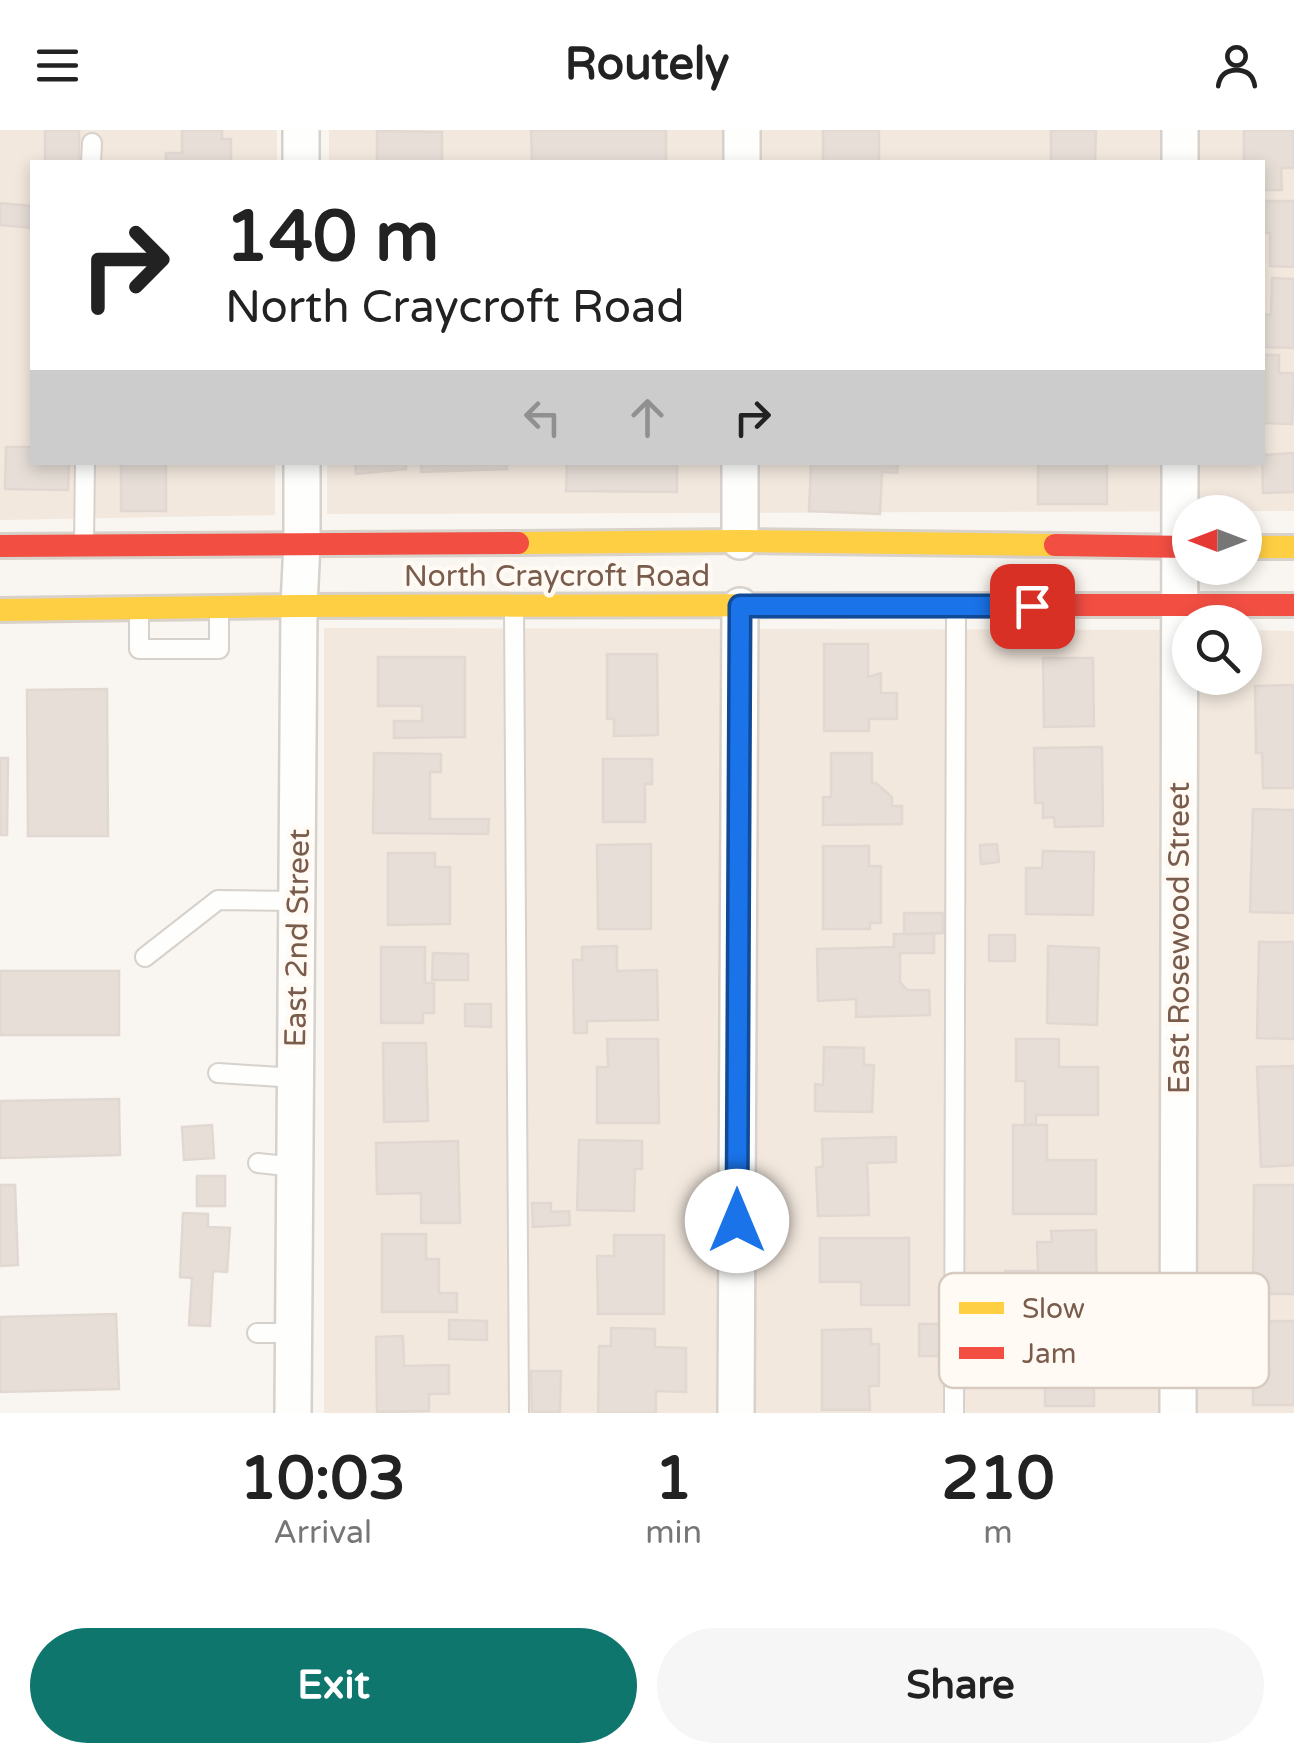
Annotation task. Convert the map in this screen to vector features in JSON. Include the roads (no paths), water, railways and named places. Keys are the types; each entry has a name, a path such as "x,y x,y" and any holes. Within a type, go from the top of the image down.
{"main road":[{"name":"North Craycroft Road","path":"0,546 740,541 1172,547"},
{"path":"1262,547 1294,547"},
{"name":"North Craycroft Road","path":"0,610 1172,605"},
{"name":"North Craycroft Road","path":"1262,605 1294,605"}],"street":[{"path":"301,130 301,160"},
{"path":"742,130 742,160"},
{"path":"1180,130 1180,160"},
{"name":"East 2nd Street","path":"293,1413 302,465"},
{"path":"740,465 740,541"},
{"name":"East Rosewood Street","path":"1180,465 1182,495"},
{"name":"East Rosewood Street","path":"1180,605 1181,585"},
{"path":"736,1413 740,606"},
{"name":"East Rosewood Street","path":"1178,1273 1180,695"},
{"name":"East Rosewood Street","path":"1178,1388 1178,1413"}],"lane":[{"path":"91,160 92,143"},
{"path":"84,545 86,465"},
{"path":"514,606 519,1413"},
{"path":"954,1273 956,606"},
{"path":"139,608 140,649 219,648 219,608"},
{"path":"145,956 218,900 298,900"},
{"path":"218,1073 295,1078"},
{"path":"258,1163 296,1168"},
{"path":"257,1333 294,1333"},
{"path":"954,1388 954,1413"}]}
